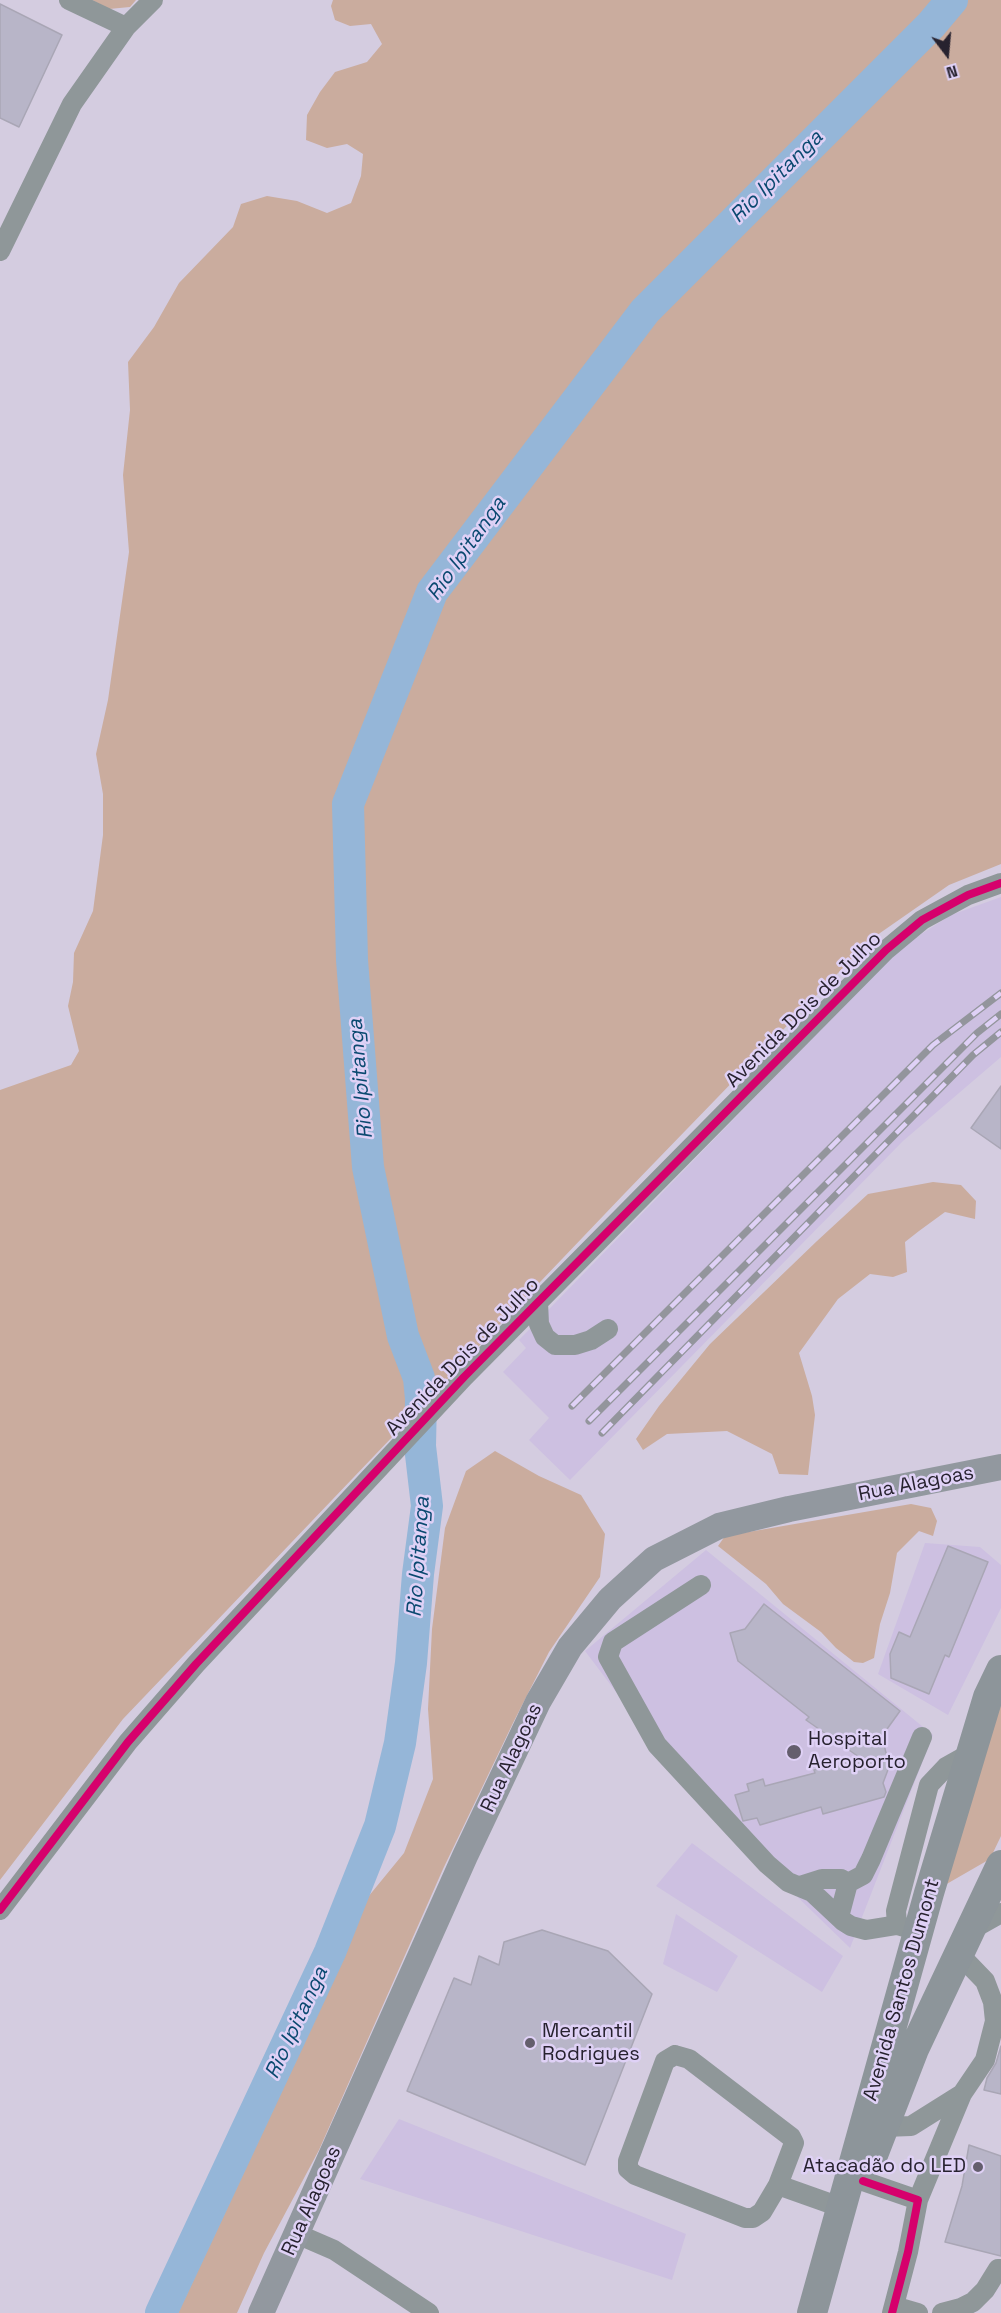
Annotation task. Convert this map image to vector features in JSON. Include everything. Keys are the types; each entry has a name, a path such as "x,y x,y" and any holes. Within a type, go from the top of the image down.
{"highway":[{"name":"Avenida Santos Dumont","path":"812,2313 908,1928 971,1754 988,1697 1001,1670"},
{"name":"Avenida Santos Dumont","path":"829,2313 862,2181 914,2049 1001,1865"}],"main road":[{"name":"Rua Alagoas","path":"261,2313 465,1857 538,1702 570,1647 610,1599 654,1559 719,1526 789,1509 1001,1467"}],"street":[{"path":"69,0 126,27"},
{"path":"0,251 72,104 126,27 153,0"},
{"name":"Avenida Dois de Julho","path":"0,1910 128,1742 196,1664 464,1377 886,950 922,920 968,895 1001,883"},
{"path":"538,1302 539,1324 545,1337 555,1345 575,1345 591,1340 608,1329"},
{"path":"701,1585 612,1642 608,1657 657,1745 767,1864 788,1881 812,1892 851,1926 866,1930 908,1928"},
{"path":"839,1917 848,1883 863,1875 872,1859 922,1737"},
{"path":"800,1886 822,1879 841,1879 848,1883"},
{"path":"918,2313 893,2310 918,2200 962,2094 985,2060 995,2021 993,2002 985,1981 964,1942 1001,1913"},
{"path":"675,2055 689,2059 791,2137 794,2143 792,2152 778,2185 762,2212 753,2218 745,2218 635,2175 628,2169 628,2162 665,2061 675,2055"},
{"path":"884,2127 911,2126 962,2094"},
{"path":"862,2181 918,2200"},
{"path":"778,2185 840,2207"},
{"path":"297,2234 334,2250 429,2313"},
{"path":"942,2313 973,2302 985,2290 998,2269 1001,2269"}],"shaded area":[{"path":"92,0 136,0 130,7 109,9"},
{"path":"333,0 1001,0 1001,864 949,885 870,940 123,1719 0,1880 0,1090 71,1065 79,1051 68,1006 73,982 74,953 93,911 103,835 103,794 96,754 108,700 129,552 123,475 130,410 128,362 154,327 179,283 233,227 241,204 267,196 297,201 327,213 351,203 361,176 363,154 347,144 327,148 306,140 307,115 335,72 367,62 382,44 371,24 350,26 335,20 331,6"},
{"path":"1001,897 1001,1057 903,1141 570,1480 529,1440 549,1418 503,1372 526,1348 519,1340 901,947 951,915"},
{"path":"933,1182 961,1185 976,1201 975,1219 945,1212 919,1231 905,1242 907,1272 893,1277 870,1274 838,1299 799,1353 812,1396 815,1415 808,1475 779,1474 772,1454 727,1431 667,1434 643,1450 636,1439 659,1406 710,1344 817,1241 868,1194"},
{"path":"495,1451 539,1476 581,1495 605,1534 600,1577 549,1652 513,1723 443,1869 319,2150 264,2253 237,2313 178,2313 306,2039 368,1897 404,1853 433,1779 428,1709 432,1629 445,1528 466,1471"},
{"path":"911,1504 931,1508 937,1521 933,1536 919,1531 897,1553 874,1658 863,1663 854,1662 836,1648 821,1632 783,1604 766,1584 718,1546 725,1536"},
{"path":"925,1543 980,1547 1001,1565 1001,1608 948,1715 878,1674"},
{"name":"Hospital Aeroporto","path":"706,1550 933,1735 850,1948 781,1881 675,1770 585,1651"},
{"path":"1001,1697 1001,1836 990,1859 938,1889"},
{"path":"692,1843 843,1956 822,1992 656,1886"},
{"path":"676,1914 738,1956 717,1992 663,1964"},
{"path":"399,2119 686,2234 672,2280 360,2179"}],"building":[{"path":"0,4 62,35 19,127 0,118"},
{"path":"1001,1086 1001,1149 971,1128"},
{"path":"948,1546 988,1562 949,1657 945,1655 929,1694 891,1678 890,1654 899,1632 910,1637"},
{"path":"764,1604 900,1711 882,1736 886,1753 892,1759 883,1783 886,1792 884,1797 823,1814 821,1807 760,1825 757,1818 743,1821 735,1795 749,1791 747,1784 763,1779 765,1786 815,1773 814,1770 859,1757 806,1720 809,1717 738,1661 730,1633 745,1629"},
{"name":"Mercantil Rodrigues","path":"542,1930 608,1951 652,1994 585,2165 407,2091 454,1978 471,1985 479,1956 499,1965 504,1942"},
{"path":"1001,2046 1001,2094 984,2090"},
{"path":"969,2145 1001,2156 1001,2256 945,2242 962,2186"}],"waterway":[{"name":"Rio Ipitanga","path":"161,2313 330,1952 380,1826 400,1743 411,1663 418,1574 427,1506 420,1446 421,1399 419,1378 403,1336 368,1167 352,960 348,804 432,592 645,311 931,25 952,0"}],"railway":[{"path":"572,1406 933,1045 1001,993"},
{"path":"589,1421 977,1033 1001,1014"},
{"path":"602,1433 973,1055 1001,1032"}],"cycle path":[{"path":"0,1910 128,1742 196,1664 464,1377 886,950 922,920 968,895 1001,883"},
{"path":"863,2181 918,2200 908,2252 892,2313"}],"place":[{"name":"Hospital Aeroporto","path":"794,1752"},
{"name":"Mercantil Rodrigues","path":"530,2043"},
{"name":"Atacadão do LED","path":"978,2167"}]}
